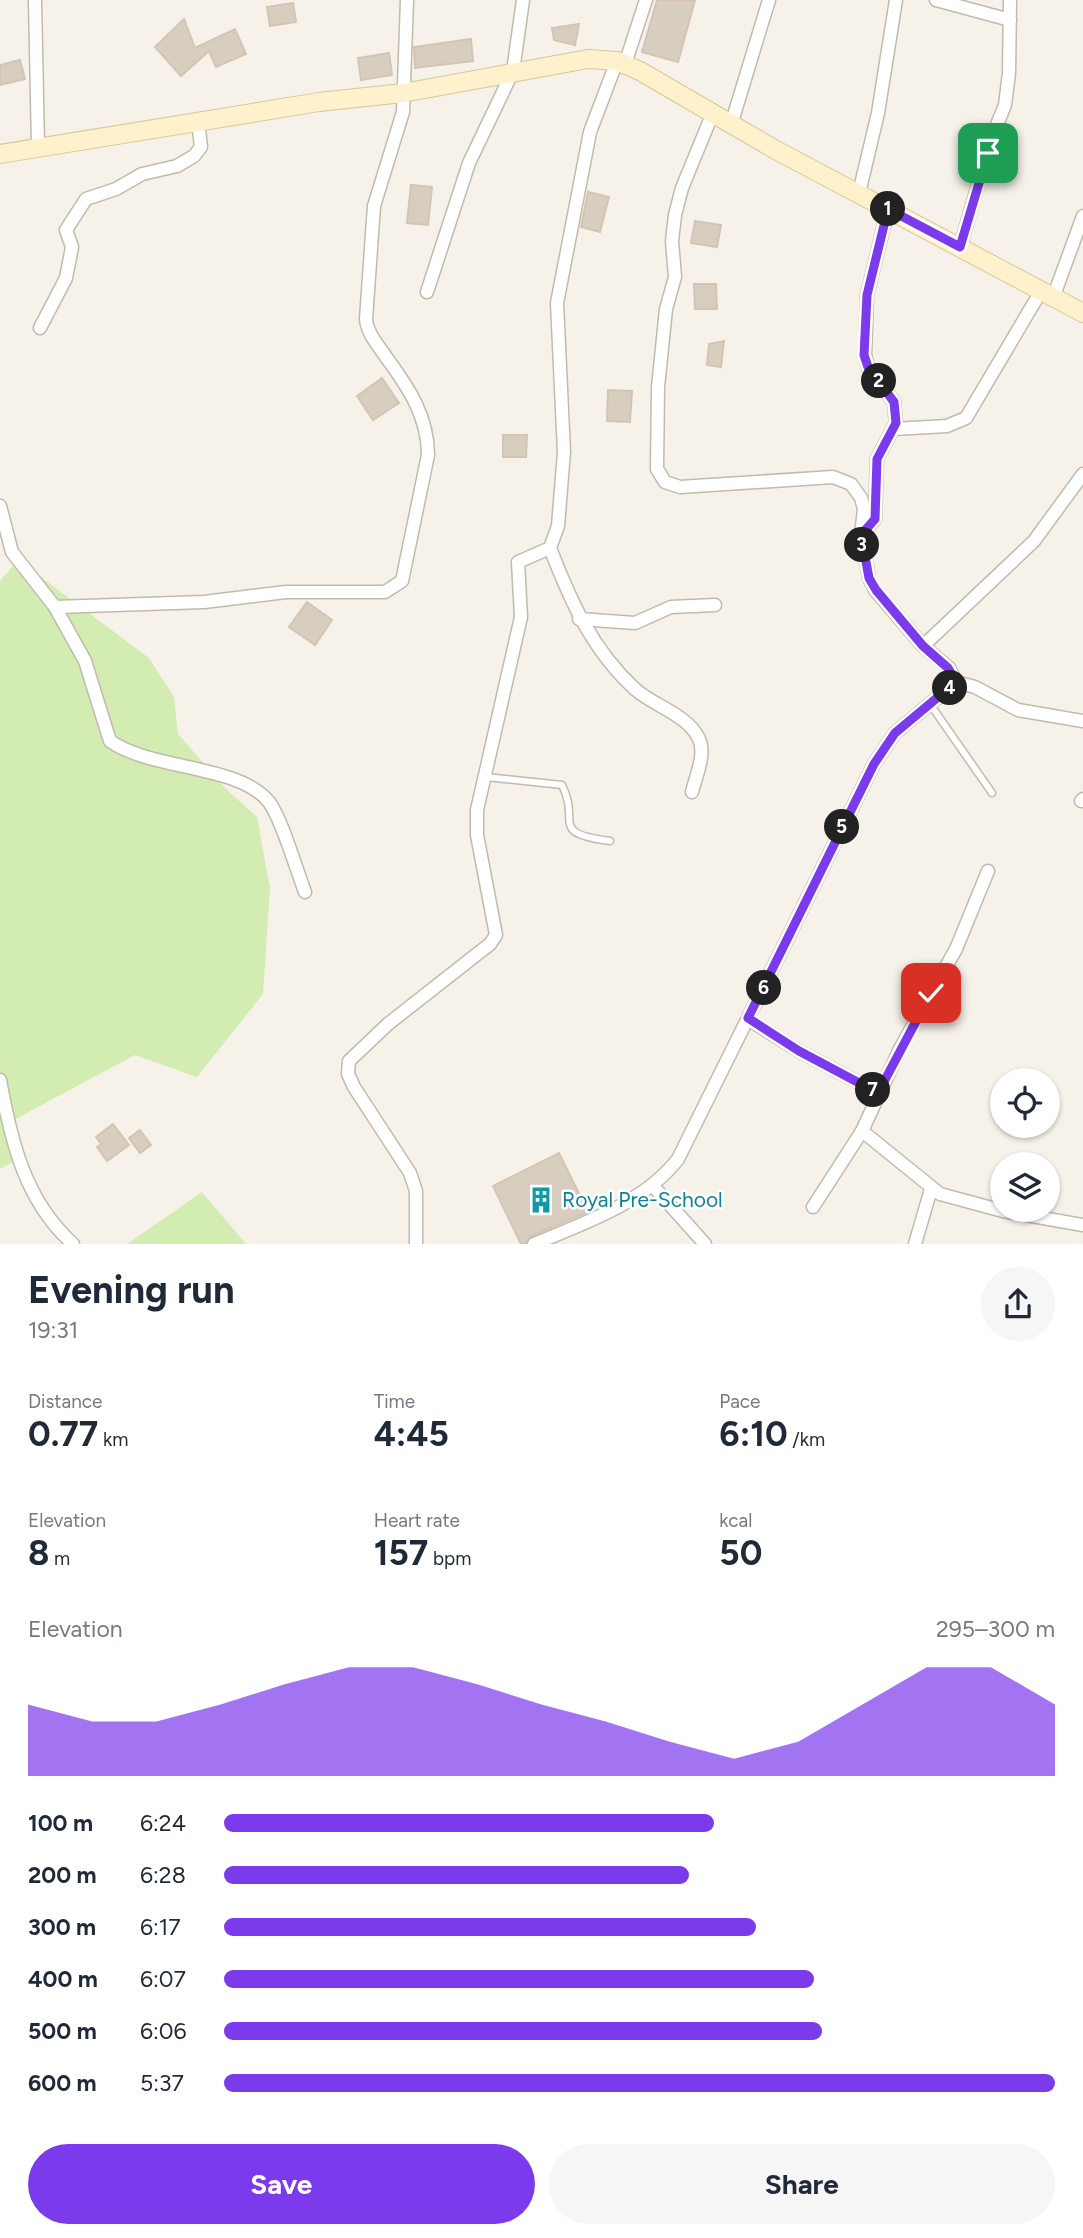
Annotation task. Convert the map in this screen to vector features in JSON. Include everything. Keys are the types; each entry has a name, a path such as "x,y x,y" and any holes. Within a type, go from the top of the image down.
{"street":[{"path":"36,0 38,146"},
{"path":"55,607 204,602 286,592 385,592 402,581 428,455 428,436 421,412 405,382 369,331 366,319 374,206 400,126 407,0"},
{"path":"427,292 469,163 513,71 523,0"},
{"path":"646,0 590,132 556,303 564,452 558,526 550,548 579,619 605,658 656,706 685,722 699,737 702,748 692,792"},
{"path":"732,125 769,0"},
{"path":"859,193 878,113 896,0"},
{"path":"936,0 1010,20"},
{"path":"960,247 992,137 1005,105 1010,0"},
{"path":"0,154 319,102 403,93 588,59 621,62 712,115 1083,313"},
{"path":"712,115 682,188 675,215 672,241 675,277 666,309 658,387 657,469 665,482 680,487 842,478 858,491 864,509 861,535 869,578 923,646 948,668 956,682 975,687 1018,710 1083,721"},
{"path":"40,328 66,278 72,247 66,230 82,202 92,195 116,189 142,174 177,166 194,156 201,146 198,121"},
{"path":"861,535 875,519 877,459 894,429 897,415 894,402 868,367 864,355 867,295 888,209"},
{"path":"894,429 947,426 966,418 1047,295 1083,216"},
{"path":"923,646 1034,541 1083,474"},
{"path":"0,506 12,552 55,607 85,661 110,741 164,763 226,777 259,791 271,804 304,892"},
{"path":"416,1244 416,1191 410,1173 354,1087 348,1074 349,1061 388,1024 491,944 496,935 477,835 477,810 521,617 518,562 550,548"},
{"path":"579,619 635,623 671,607 715,605"},
{"path":"534,1244 653,1186 678,1160 874,764 895,733 956,682"},
{"path":"813,1207 862,1131 878,1093 956,949 988,871"},
{"path":"748,1018 799,1051 878,1093"},
{"path":"0,1080 8,1128 33,1195 54,1227 73,1244"},
{"path":"862,1131 926,1185 1003,1211 1083,1225"},
{"path":"915,1244 926,1185"},
{"path":"653,1186 705,1244"}],"lane":[{"path":"929,703 992,793"},
{"path":"484,777 562,785 567,794 569,822 575,833 581,837 610,841"}],"green space":[{"path":"13,566 33,571 149,658 174,697 178,734 226,789 257,817 270,888 263,994 197,1077 135,1055 8,1123 18,1159 0,1169 0,581"},
{"path":"202,1192 246,1244 127,1244"}],"building":[{"path":"657,0 695,0 678,62 642,52"},
{"path":"293,3 296,22 270,26 267,7"},
{"path":"184,19 195,48 235,29 246,54 216,67 209,51 181,76 155,47"},
{"path":"579,24 575,45 554,40 552,28"},
{"path":"471,39 473,61 415,68 414,47"},
{"path":"389,53 392,75 361,80 358,58"},
{"path":"20,60 25,79 0,85 0,65"},
{"path":"411,185 432,187 428,225 407,223"},
{"path":"588,192 609,197 600,232 581,227"},
{"path":"695,221 721,225 717,247 691,243"},
{"path":"694,284 716,284 717,309 695,309"},
{"path":"724,341 721,367 707,365 709,344"},
{"path":"382,378 399,403 373,420 357,396"},
{"path":"608,390 632,391 630,422 607,421"},
{"path":"503,435 527,435 526,457 503,457"},
{"path":"307,602 332,620 315,645 289,627"},
{"path":"113,1124 129,1145 107,1161 97,1147 101,1144 96,1137"},
{"path":"140,1130 151,1145 140,1153 129,1138"},
{"name":"Royal Pre-School","path":"559,1153 588,1212 531,1236 525,1244 521,1244 493,1186"}],"place":[{"name":"Royal Pre-School","path":"541,1200"}],"route":[{"path":"931,993 878,1093 799,1051 748,1018 874,764 895,733 956,682 954,674 923,646 911,629 894,613 869,578 861,535 875,519 877,459 894,429 897,415 894,402 868,367 864,355 866,305 888,209 960,247 988,153"}]}
